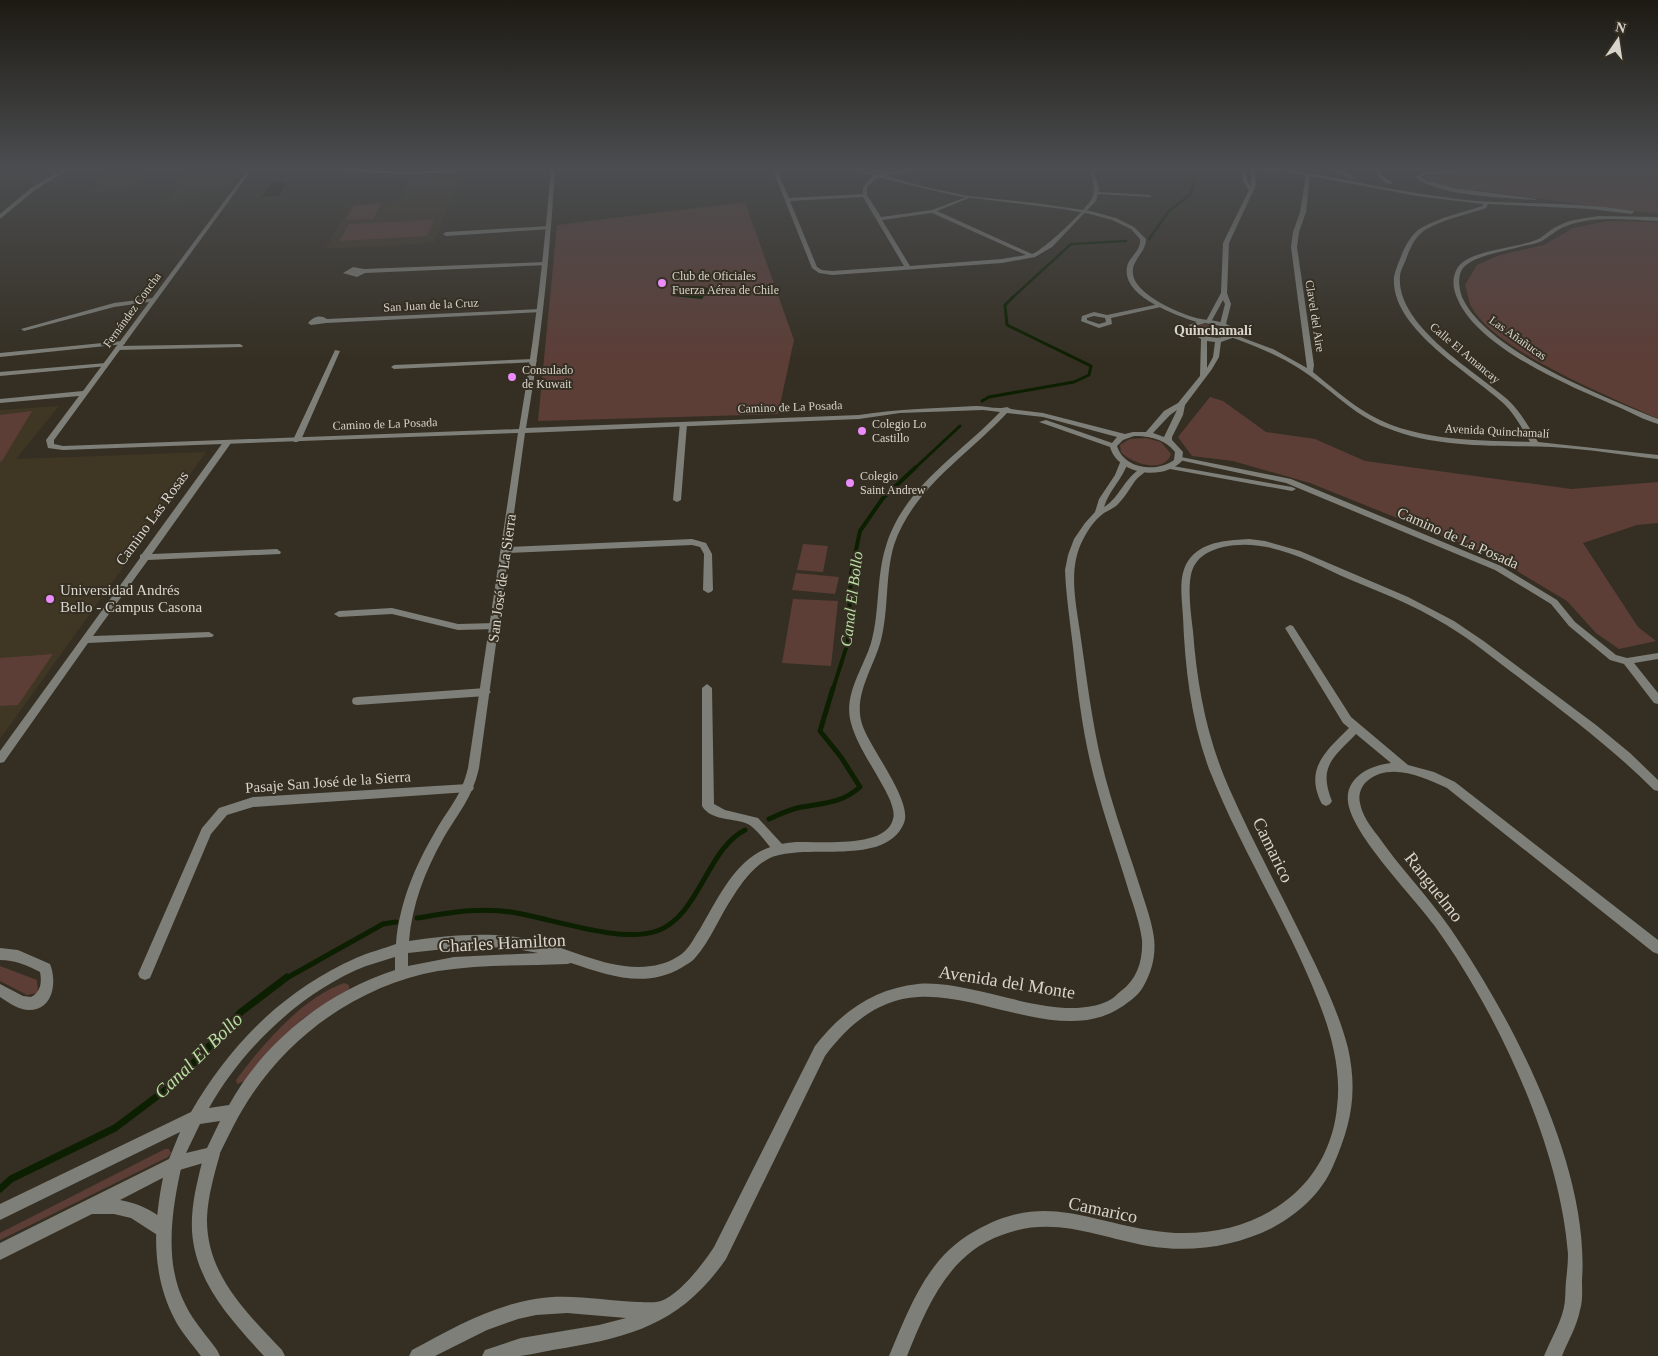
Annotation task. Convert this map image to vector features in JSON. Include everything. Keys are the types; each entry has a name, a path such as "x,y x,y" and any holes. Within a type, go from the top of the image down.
{"street":[{"name":"Fernández Concha","path":"85,393 204,231"},
{"path":"446,234 493,231"},
{"name":"San José de La Sierra","path":"402,973 401,949 403,933 422,869 434,842 468,788 477,751 522,431 534,361 549,231"},
{"path":"800,231 815,268 821,272 832,273 1013,260 1033,256 1050,246 1064,231"},
{"path":"886,231 908,268"},
{"path":"978,231 1033,256"},
{"path":"1138,231 1144,245 1131,264 1130,274 1138,290 1165,312 1192,325"},
{"path":"1223,324 1228,304 1224,294 1226,242 1232,231"},
{"name":"Clavel del Aire","path":"1296,231 1294,247 1311,365 1310,372"},
{"name":"Calle El Amancay","path":"1421,231 1400,263 1397,275 1397,289 1403,304 1421,331 1443,352 1505,401 1519,417 1535,444"},
{"name":"Las Añañucas","path":"1553,231 1538,241 1476,257 1461,267 1455,288 1461,304 1476,323 1510,350 1542,369 1658,422"},
{"path":"364,271 545,264"},
{"path":"1209,321 1224,294"},
{"path":"24,329 114,305 154,300"},
{"path":"1107,317 1159,306 1200,321 1223,324 1234,331 1233,336 1221,340 1214,363 1181,405 1168,413 1148,435 1168,442 1177,449 1179,458 1170,467"},
{"name":"San Juan de la Cruz","path":"324,322 540,310"},
{"path":"1192,325 1200,321"},
{"path":"1192,325 1192,332 1204,338 1203,375"},
{"name":"Avenida Quinchamalí","path":"1233,336 1271,350 1310,372 1351,407 1379,422 1402,431 1460,442 1535,444 1658,457"},
{"name":"Avenida Quinchamalí","path":"1204,338 1221,340 1295,364"},
{"path":"0,355 120,346 240,346"},
{"path":"297,440 337,351"},
{"path":"394,367 534,361"},
{"path":"0,374 106,365"},
{"path":"0,401 85,393"},
{"name":"Camino de La Posada","path":"85,393 50,440 51,446 63,448 227,443 870,416 901,418 1005,412 1043,415 1124,436 1148,435"},
{"path":"1168,442 1169,431 1180,415 1181,405"},
{"name":"Camino de La Posada","path":"1005,412 1060,426 1113,446"},
{"name":"Charles Hamilton","path":"174,1164 194,1118 234,1060 286,1007 332,976 357,964 401,949 428,944 506,941 536,946 632,974 649,974 677,965 689,956 699,944 741,876 765,855 779,849 802,846 869,844 886,836 894,829 900,819 896,798 863,742 856,721 854,705 877,638 890,546 898,525 916,497 1005,412"},
{"path":"677,500 683,424"},
{"path":"1124,436 1116,440 1113,446 1114,452 1124,462 1146,469"},
{"name":"Camino Las Rosas","path":"0,758 227,443"},
{"name":"Camino de La Posada","path":"1179,458 1190,462 1266,475 1288,481 1498,568 1554,602 1572,624 1613,658 1627,661"},
{"name":"Avenida del Monte","path":"491,1356 540,1342 616,1330 676,1302 691,1290 712,1266 727,1240 820,1051 835,1030 854,1014 885,997 902,993 937,990 1048,1012 1088,1013 1100,1011 1121,1001 1138,984 1147,961 1146,927 1104,794 1091,742 1070,580 1070,562 1076,546 1099,513 1102,498 1120,473 1124,462"},
{"name":"Camino de La Posada","path":"1146,469 1170,467 1312,492"},
{"name":"Avenida del Monte","path":"1099,513 1114,504 1137,474 1146,469"},
{"path":"506,550 692,542 703,545 708,554 708,590"},
{"name":"Camarico","path":"898,1356 926,1293 937,1276 963,1247 995,1228 1025,1220 1053,1218 1074,1220 1157,1239 1211,1240 1233,1235 1273,1219 1307,1193 1321,1176 1340,1136 1346,1086 1337,1030 1322,990 1216,770 1199,720 1193,684 1186,580 1189,566 1198,555 1213,547 1229,543 1247,542 1274,546 1301,554 1433,613 1468,634 1601,734 1658,787"},
{"path":"143,557 276,552"},
{"path":"339,614 392,611 458,627 496,626"},
{"path":"1290,628 1340,711 1355,728 1404,768"},
{"path":"86,640 209,635"},
{"path":"1658,656 1627,661 1658,700"},
{"path":"707,688 708,806 722,814 754,821 779,849"},
{"path":"357,701 486,692"},
{"path":"1326,801 1319,783 1321,768 1355,728"},
{"name":"Ranguelmo","path":"1553,1356 1566,1331 1573,1308 1577,1284 1577,1258 1574,1233 1562,1182 1532,1086 1506,1031 1468,964 1439,922 1365,828 1355,808 1354,794 1362,779 1383,768 1404,768 1439,779 1460,791 1658,948"},
{"name":"Pasaje San José de la Sierra","path":"145,974 206,831 224,811 253,802 468,788"},
{"path":"0,954 13,953 24,957 45,968 49,978 48,989 43,996 30,1004 0,990"},
{"name":"Charles Hamilton","path":"212,1154 233,1112 254,1079 287,1042 306,1025 347,996 402,973 439,965 463,962 576,958"},
{"path":"0,1212 75,1178 194,1118 233,1112"},
{"path":"0,1252 174,1164 212,1154 199,1207 203,1255 211,1279 224,1299 276,1356"},
{"path":"174,1164 162,1230 166,1262 172,1290 180,1311 211,1356"},
{"path":"86,1208 113,1206 132,1209 150,1218 162,1230"},
{"name":"Avenida del Monte","path":"418,1356 473,1327 503,1315 535,1307 555,1305 625,1311 660,1310"}],"shaded area":[{"path":"335,231 439,231 434,243 325,249"},
{"path":"345,231 429,231 427,236 339,241"},
{"name":"Club de Oficiales Fuerza Aérea de Chile","path":"556,231 755,231 794,340 778,414 538,421"},
{"path":"1567,231 1658,231 1658,419 1584,385 1527,355 1502,338 1482,321 1470,304 1465,285 1477,265 1500,255 1544,245"},
{"path":"698,286 709,288 702,299 672,296 674,291 691,290"},
{"path":"1203,324 1222,327 1227,334 1211,337 1203,334 1197,330 1198,326"},
{"path":"1210,397 1223,401 1266,432 1315,439 1365,461 1571,489 1658,482 1658,523 1637,525 1583,543 1638,627 1656,641 1619,649 1596,633 1567,601 1492,556 1310,483 1233,461 1192,456 1178,437"},
{"name":"Universidad Andrés Bello - Campus Casona","path":"59,406 16,459 206,452 0,739 0,410"},
{"path":"32,411 2,461 0,462 0,415"},
{"path":"1146,438 1161,442 1171,454 1168,460 1162,464 1148,465 1132,460 1121,452 1120,445 1130,439"},
{"path":"803,544 828,546 823,572 797,570"},
{"path":"796,573 839,577 835,594 792,590"},
{"path":"793,599 838,601 831,666 782,663"},
{"path":"53,654 18,705 0,706 0,658"},
{"path":"0,966 37,980 38,993 27,995 0,981"},
{"path":"344,983 349,985 349,989 302,1019 260,1061 245,1081 237,1084 236,1080 246,1067 284,1024 313,999"},
{"path":"165,1149 169,1149 171,1153 168,1157 0,1240 0,1233"}],"waterway":[{"name":"Canal El Bollo","path":"1149,239 1155,231"},
{"name":"Canal El Bollo","path":"1012,298 1071,244 1126,241"},
{"name":"Canal El Bollo","path":"982,401 989,397 1074,382 1089,375 1091,366 1007,325 1005,305 1012,298"},
{"name":"Canal El Bollo","path":"915,468 960,426"},
{"name":"Canal El Bollo","path":"833,689 848,642 851,574 860,531 883,498 916,467"},
{"name":"Canal El Bollo","path":"769,819 793,809 840,799 860,787 841,757 820,731 833,688"},
{"name":"Canal El Bollo","path":"417,918 464,911 487,910 511,912 605,932 642,934 657,931 671,923 683,912 721,852 732,839 745,830"},
{"name":"Canal El Bollo","path":"285,979 383,924 396,922"},
{"name":"Canal El Bollo","path":"0,1189 11,1179 115,1128 176,1082 241,1012 287,977"}],"place":[{"name":"Club de Oficiales Fuerza Aérea de Chile","path":"662,283"},
{"name":"Consulado de Kuwait","path":"512,377"},
{"name":"Colegio Lo Castillo","path":"862,431"},
{"name":"Colegio Saint Andrew","path":"850,483"},
{"name":"Universidad Andrés Bello - Campus Casona","path":"50,599"}],"district":[{"name":"Quinchamalí","path":"1213,330"}]}
